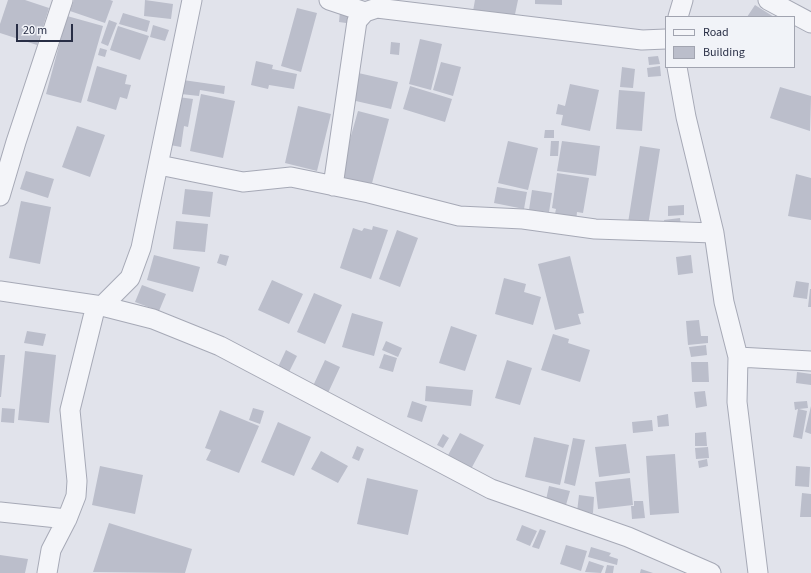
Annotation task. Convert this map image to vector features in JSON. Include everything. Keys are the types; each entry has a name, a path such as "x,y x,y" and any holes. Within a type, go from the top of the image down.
{"street":[{"path":"0,196 25,114 63,0"},
{"path":"47,573 50,550 67,519 76,496 77,482 70,410 99,305 130,278 141,248 192,0"},
{"path":"329,0 365,12"},
{"path":"678,16 683,0"},
{"path":"768,0 811,23"},
{"path":"332,186 357,22 365,12 377,8 642,40 665,40"},
{"path":"677,68 686,116 714,233 724,302 738,357 737,402 758,573"},
{"path":"159,165 243,182 291,177 369,192 459,216 523,219 595,229 714,233"},
{"path":"0,291 99,305 153,319 220,346 492,489 628,537 711,573"},
{"path":"738,357 811,361"},
{"path":"0,512 67,519"}],"building":[{"path":"8,0 25,0 49,8 37,45 0,33 0,24"},
{"path":"74,0 113,1 105,23 70,11"},
{"path":"145,0 173,4 171,19 144,16"},
{"path":"475,0 518,0 514,19 473,11"},
{"path":"535,0 562,0 562,5 535,4"},
{"path":"755,5 772,16 748,16"},
{"path":"297,8 317,13 301,72 281,66"},
{"path":"340,11 354,12 353,24 339,22"},
{"path":"123,13 150,21 147,32 119,24"},
{"path":"67,16 103,26 81,103 46,94"},
{"path":"109,20 117,23 108,46 101,43"},
{"path":"153,25 169,30 165,41 150,37"},
{"path":"118,26 149,36 140,60 110,50"},
{"path":"420,39 442,44 431,90 409,84"},
{"path":"391,42 400,43 399,55 390,54"},
{"path":"100,48 107,50 105,57 98,55"},
{"path":"658,56 660,64 649,65 648,57"},
{"path":"256,61 273,65 272,69 297,74 294,89 269,85 268,89 251,85"},
{"path":"441,62 461,67 453,96 433,90"},
{"path":"97,66 127,75 125,84 131,85 127,99 120,97 116,110 87,101"},
{"path":"660,66 661,76 648,77 647,68"},
{"path":"622,67 635,69 633,88 620,87"},
{"path":"354,72 398,82 391,109 347,99"},
{"path":"183,80 225,86 224,94 200,90 199,96 181,94"},
{"path":"570,84 599,90 590,131 561,125 563,115 556,114 558,104 565,106"},
{"path":"410,86 452,99 445,122 403,109"},
{"path":"780,87 811,96 810,131 770,118"},
{"path":"619,90 645,92 642,131 616,129"},
{"path":"201,94 235,101 223,158 190,151"},
{"path":"178,97 193,99 188,127 184,126 181,147 170,145"},
{"path":"298,106 331,114 317,171 285,163"},
{"path":"358,111 389,119 371,187 339,178"},
{"path":"77,126 105,135 90,177 62,167"},
{"path":"545,130 554,130 554,138 544,138"},
{"path":"508,141 538,148 528,190 498,183"},
{"path":"551,141 559,141 558,156 550,156"},
{"path":"562,141 600,146 596,176 557,171"},
{"path":"640,146 660,149 648,226 628,223"},
{"path":"26,171 54,179 48,198 20,189"},
{"path":"557,173 589,178 583,213 577,212 576,222 554,218 556,209 552,208"},
{"path":"796,174 811,178 811,220 788,216"},
{"path":"497,187 527,192 524,209 494,203"},
{"path":"185,189 213,192 210,217 182,214"},
{"path":"532,190 552,193 549,212 529,210"},
{"path":"21,201 51,207 40,264 9,258"},
{"path":"684,205 684,215 668,216 668,206"},
{"path":"680,218 681,226 665,228 664,220"},
{"path":"176,221 208,224 205,252 173,249"},
{"path":"373,226 388,230 371,279 340,268 353,228 362,231 364,228 372,230"},
{"path":"397,230 418,238 400,287 379,279"},
{"path":"220,254 229,256 226,266 217,263"},
{"path":"154,255 200,267 193,292 147,280"},
{"path":"691,255 693,273 678,275 676,257"},
{"path":"570,256 584,313 578,314 581,324 555,330 538,264"},
{"path":"504,278 526,284 524,292 541,297 533,325 495,314"},
{"path":"272,280 303,294 289,324 258,310"},
{"path":"796,281 809,283 807,299 793,297"},
{"path":"142,285 166,294 159,311 135,302"},
{"path":"810,289 811,307 808,307"},
{"path":"314,293 342,305 325,344 297,332"},
{"path":"352,313 383,322 374,356 342,347"},
{"path":"699,320 701,336 708,336 708,343 688,345 686,321"},
{"path":"451,326 477,335 465,371 439,363"},
{"path":"27,331 46,334 43,346 24,343"},
{"path":"553,334 569,339 568,343 590,350 580,382 541,370"},
{"path":"386,341 402,348 398,357 382,350"},
{"path":"706,345 707,355 691,357 689,347"},
{"path":"286,350 297,356 289,372 278,367"},
{"path":"25,351 56,355 49,423 18,420"},
{"path":"384,354 397,358 393,372 379,368"},
{"path":"0,355 5,355 1,397 0,397"},
{"path":"325,360 340,367 328,393 313,386"},
{"path":"507,360 532,368 520,405 495,398"},
{"path":"691,362 708,362 709,382 692,382"},
{"path":"797,372 811,374 811,385 796,383"},
{"path":"426,386 473,390 471,406 425,401"},
{"path":"705,391 707,406 696,408 694,392"},
{"path":"412,401 427,406 422,422 407,417"},
{"path":"807,401 808,408 799,409 807,411 802,439 793,437 798,409 795,410 794,402"},
{"path":"811,406 811,434 805,432"},
{"path":"2,408 15,409 14,423 1,422"},
{"path":"253,408 264,411 260,424 249,420"},
{"path":"220,410 259,426 239,473 206,460 211,450 205,448"},
{"path":"668,414 669,426 658,427 657,416"},
{"path":"652,420 653,431 633,433 632,422"},
{"path":"278,422 311,437 294,476 261,462"},
{"path":"706,432 707,446 695,446 695,433"},
{"path":"460,433 484,445 471,469 447,457"},
{"path":"443,434 449,438 443,448 437,445"},
{"path":"534,437 569,445 560,485 525,477"},
{"path":"573,438 585,440 575,486 564,483"},
{"path":"626,444 630,473 599,477 595,447"},
{"path":"357,446 364,449 359,461 352,458"},
{"path":"708,447 709,458 696,459 695,448"},
{"path":"321,451 348,466 338,483 311,469"},
{"path":"675,454 679,513 650,515 646,456"},
{"path":"707,459 708,466 699,468 698,461"},
{"path":"100,466 143,475 135,514 92,505"},
{"path":"796,466 810,467 809,487 795,486"},
{"path":"367,478 418,490 408,535 357,524"},
{"path":"630,478 633,505 598,509 595,482"},
{"path":"549,486 570,491 566,505 546,500"},
{"path":"802,493 811,494 811,517 800,517"},
{"path":"579,495 594,497 593,513 577,512"},
{"path":"634,501 643,501 645,518 632,519 631,506 634,506"},
{"path":"109,523 192,549 185,573 93,572"},
{"path":"522,525 537,531 530,546 516,540"},
{"path":"540,529 546,531 539,549 532,547"},
{"path":"566,545 587,551 581,571 560,564"},
{"path":"591,547 611,553 609,556 618,559 617,565 588,557"},
{"path":"0,555 28,559 25,573 0,573"},
{"path":"589,561 604,566 601,573 585,572"},
{"path":"607,565 614,566 613,573 605,573"},
{"path":"641,569 653,573 640,573"}]}
